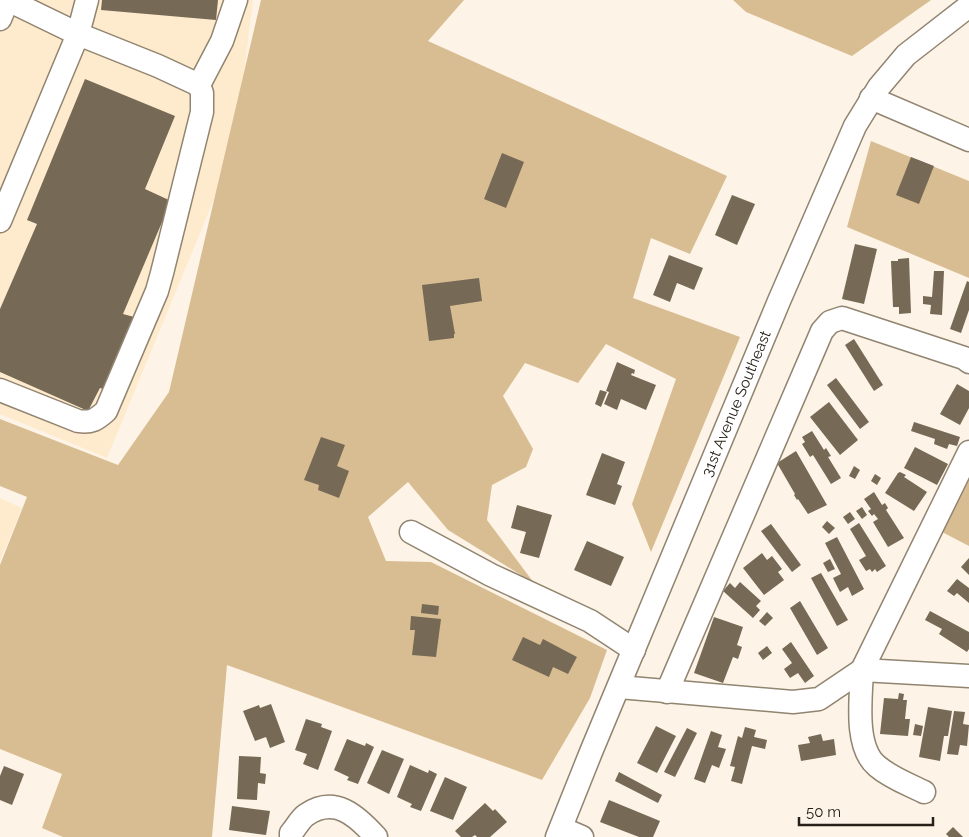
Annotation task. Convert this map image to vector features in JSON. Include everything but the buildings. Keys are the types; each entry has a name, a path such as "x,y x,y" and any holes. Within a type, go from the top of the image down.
{"street":[{"path":"0,19 8,0 78,34 199,84 202,92 202,112 186,169 157,291 106,411 97,420 88,422 78,421 0,390"},
{"path":"0,221 78,34 87,0"},
{"path":"199,84 222,41 236,0"},
{"name":"31st Avenue Southeast","path":"559,833 618,687 836,166 855,126 871,98 906,55 969,6"},
{"path":"871,98 969,140"},
{"path":"666,692 818,340 822,331 830,322 842,318 964,358 969,362"},
{"path":"924,792 896,780 875,765 863,745 860,718 862,670 969,452"},
{"path":"411,532 491,575 590,621 634,650"},
{"path":"618,687 794,702 819,700 862,670 969,676"},
{"path":"291,837 291,834 305,816 321,808 345,809 360,819 376,837"},
{"path":"559,833 582,837"}],"shaded area":[{"path":"0,0 253,0 239,114 215,197 107,458 0,414"},
{"path":"261,0 464,0 428,41 727,176 690,254 651,238 633,298 740,337 651,552 632,504 676,379 606,344 578,383 525,363 503,396 533,449 526,467 492,485 487,520 534,583 448,530 408,482 368,517 386,561 431,562 607,650 590,698 542,780 227,665 212,837 63,837 42,828 62,774 0,749 0,565 27,497 0,486 0,419 118,465 169,392"},
{"path":"733,0 931,0 852,56 746,12"},
{"path":"871,141 969,181 969,278 847,227"},
{"path":"969,476 969,546 942,532"},
{"path":"0,498 22,508 0,561"}]}
